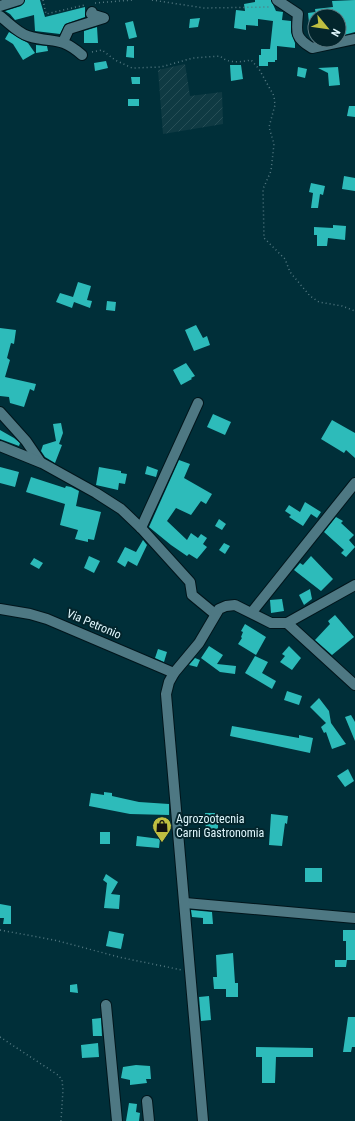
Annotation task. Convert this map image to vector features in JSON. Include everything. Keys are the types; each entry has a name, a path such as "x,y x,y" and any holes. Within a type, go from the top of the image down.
{"street":[{"path":"0,6 19,0"},
{"path":"277,0 298,14 297,30 299,38 312,48 355,39"},
{"path":"63,42 70,29 104,18 92,14 90,7"},
{"path":"0,16 27,36 63,42 70,45 82,55"},
{"path":"141,528 198,402"},
{"path":"0,412 26,441 42,463"},
{"path":"0,446 42,463 96,493 121,509 141,528 190,582 192,596 216,614"},
{"path":"252,612 355,483"},
{"path":"203,1121 166,694 169,682 174,673 199,643 219,609 226,606 235,606 252,612 271,623 286,623 355,585"},
{"name":"Via Petronio","path":"0,609 30,614 47,619 174,673"},
{"path":"286,623 355,685"},
{"path":"185,903 355,918"},
{"path":"106,1004 117,1121"},
{"path":"148,1101 149,1121"}],"path":[{"path":"43,0 46,14 133,0"},
{"path":"152,0 204,8 224,7 245,9 285,6"},
{"path":"82,55 102,50 115,60 132,68 161,66 193,58 220,56 224,60 233,62 251,60 259,69 274,96 275,105 269,127 274,144 271,171 263,189 264,238 285,259 290,272 310,296 320,302 342,306 355,311"},
{"path":"0,930 54,940 123,958 191,972"},
{"path":"0,1037 58,1075 62,1080 61,1121"}],"shaded area":[{"path":"185,64 190,96 222,92 223,124 163,134 158,70"}],"building":[{"path":"25,0 40,0 45,17 85,7 85,17 65,24 60,34 35,31 34,15 15,20 5,11 21,6"},
{"path":"255,0 271,0 276,11 283,12 282,20 291,21 291,32 295,43 295,48 277,46 277,60 275,60 275,62 268,62 268,66 259,66 259,55 261,55 261,49 270,49 273,21 258,19 258,26 246,25 246,30 234,28 236,10 245,11 244,4 255,2"},
{"path":"355,0 355,32 347,34 347,8 324,8 333,7 332,1"},
{"path":"200,18 198,27 189,28 190,19"},
{"path":"133,21 137,37 129,39 125,23"},
{"path":"97,27 98,43 84,43 84,31"},
{"path":"9,32 28,43 35,53 23,60 13,44 5,39"},
{"path":"36,45 47,46 48,51 36,53"},
{"path":"127,46 134,46 134,58 126,57"},
{"path":"106,61 108,68 95,71 94,63"},
{"path":"230,65 241,65 243,79 231,81"},
{"path":"298,67 307,69 305,78 297,76"},
{"path":"338,67 340,85 329,86 328,73 318,68"},
{"path":"131,77 140,77 140,84 132,84"},
{"path":"128,99 139,99 139,106 128,106"},
{"path":"349,106 355,106 355,117 347,116"},
{"path":"344,176 355,178 355,191 342,189"},
{"path":"311,183 325,186 323,195 320,194 318,208 311,208 313,193 309,192"},
{"path":"333,225 346,226 345,240 328,238 327,246 317,246 317,235 314,235 314,227 333,228"},
{"path":"78,282 91,286 87,300 92,301 90,308 74,302 72,308 56,302 60,293 73,297"},
{"path":"107,301 116,302 115,311 106,310"},
{"path":"196,325 203,338 207,336 210,345 194,351 185,330"},
{"path":"0,328 16,330 14,344 11,343 7,358 10,360 5,377 36,384 34,391 30,389 24,407 10,403 9,397 0,396"},
{"path":"186,363 195,376 181,385 173,370"},
{"path":"213,414 231,422 225,435 207,427"},
{"path":"332,420 355,433 355,458 346,450 344,453 321,439"},
{"path":"61,423 63,433 59,444 62,445 55,463 45,457 41,451 43,445 56,441 53,424"},
{"path":"0,430 20,443 19,446 0,439"},
{"path":"179,460 190,464 184,478 212,494 206,504 201,501 191,515 176,508 167,521 187,540 191,533 198,538 201,534 207,538 203,544 207,547 197,559 189,554 187,556 149,527"},
{"path":"147,466 158,470 156,477 145,474"},
{"path":"0,467 19,472 15,487 0,483"},
{"path":"99,467 121,471 121,473 127,474 125,484 119,483 118,490 96,485"},
{"path":"31,477 65,488 66,486 71,487 79,491 76,506 101,512 94,540 88,539 88,542 75,539 78,530 60,525 65,504 26,492"},
{"path":"305,502 321,512 317,518 311,514 303,526 289,517 291,515 285,511 289,505 300,512"},
{"path":"336,517 343,521 341,523 354,535 349,540 355,547 346,557 341,553 344,550 324,532"},
{"path":"219,519 226,524 222,530 215,526"},
{"path":"143,540 147,545 137,566 128,561 125,567 117,562 125,547 136,552"},
{"path":"224,543 230,546 225,554 219,550"},
{"path":"89,556 100,561 94,573 84,568"},
{"path":"311,556 333,579 321,591 294,570 300,563 303,565"},
{"path":"34,558 43,563 39,569 30,564"},
{"path":"310,589 312,599 304,605 299,595"},
{"path":"282,599 284,611 271,613 270,600"},
{"path":"335,615 354,637 332,655 315,640 330,624 328,621"},
{"path":"245,624 266,637 256,655 238,644 242,638 243,632 241,631"},
{"path":"209,646 223,655 217,664 236,666 235,674 220,672 201,658"},
{"path":"289,646 301,658 292,670 280,662 285,656 282,654"},
{"path":"158,649 167,652 164,662 155,658"},
{"path":"255,656 268,662 262,673 276,681 272,689 245,673"},
{"path":"195,658 200,660 197,667 189,665"},
{"path":"287,691 302,696 299,705 284,700"},
{"path":"319,698 329,711 331,723 346,744 332,749 326,732 324,733 321,727 326,723 310,707"},
{"path":"351,715 355,722 355,741 345,717"},
{"path":"232,726 299,738 299,735 313,738 310,753 230,736"},
{"path":"348,769 354,781 345,787 337,776"},
{"path":"104,792 112,793 112,796 139,802 169,804 169,815 130,814 89,806 91,793 104,795"},
{"path":"205,813 218,813 218,831 206,832"},
{"path":"271,814 288,816 287,824 285,823 282,846 269,845"},
{"path":"100,832 110,832 110,844 100,844"},
{"path":"137,836 160,839 159,848 136,846"},
{"path":"305,868 322,868 322,882 305,882"},
{"path":"106,874 118,882 111,894 120,895 119,909 104,908 107,883 103,880"},
{"path":"0,904 11,906 11,924 3,924 4,918 0,918"},
{"path":"191,910 212,912 213,924 203,924 203,918 192,917"},
{"path":"343,930 355,930 355,960 347,960 346,967 335,967 335,960 346,960 346,941 343,941"},
{"path":"109,931 124,934 121,949 106,946"},
{"path":"233,953 235,983 238,983 238,997 226,997 226,989 214,989 213,977 217,977 216,955"},
{"path":"77,984 78,993 70,992 70,985"},
{"path":"209,996 211,1020 201,1021 199,997"},
{"path":"348,1017 355,1017 355,1047 352,1047 351,1052 343,1052"},
{"path":"101,1018 102,1036 93,1036 92,1019"},
{"path":"98,1043 99,1057 82,1058 81,1045"},
{"path":"256,1047 313,1048 313,1057 276,1057 275,1083 262,1083 262,1057 256,1057"},
{"path":"136,1065 150,1066 151,1079 146,1079 147,1083 130,1085 130,1080 121,1078 123,1067"},
{"path":"129,1103 137,1104 136,1112 140,1113 139,1121 126,1121"}],"place":[{"name":"Agrozootecnia Carni Gastronomia","path":"162,843"}]}
